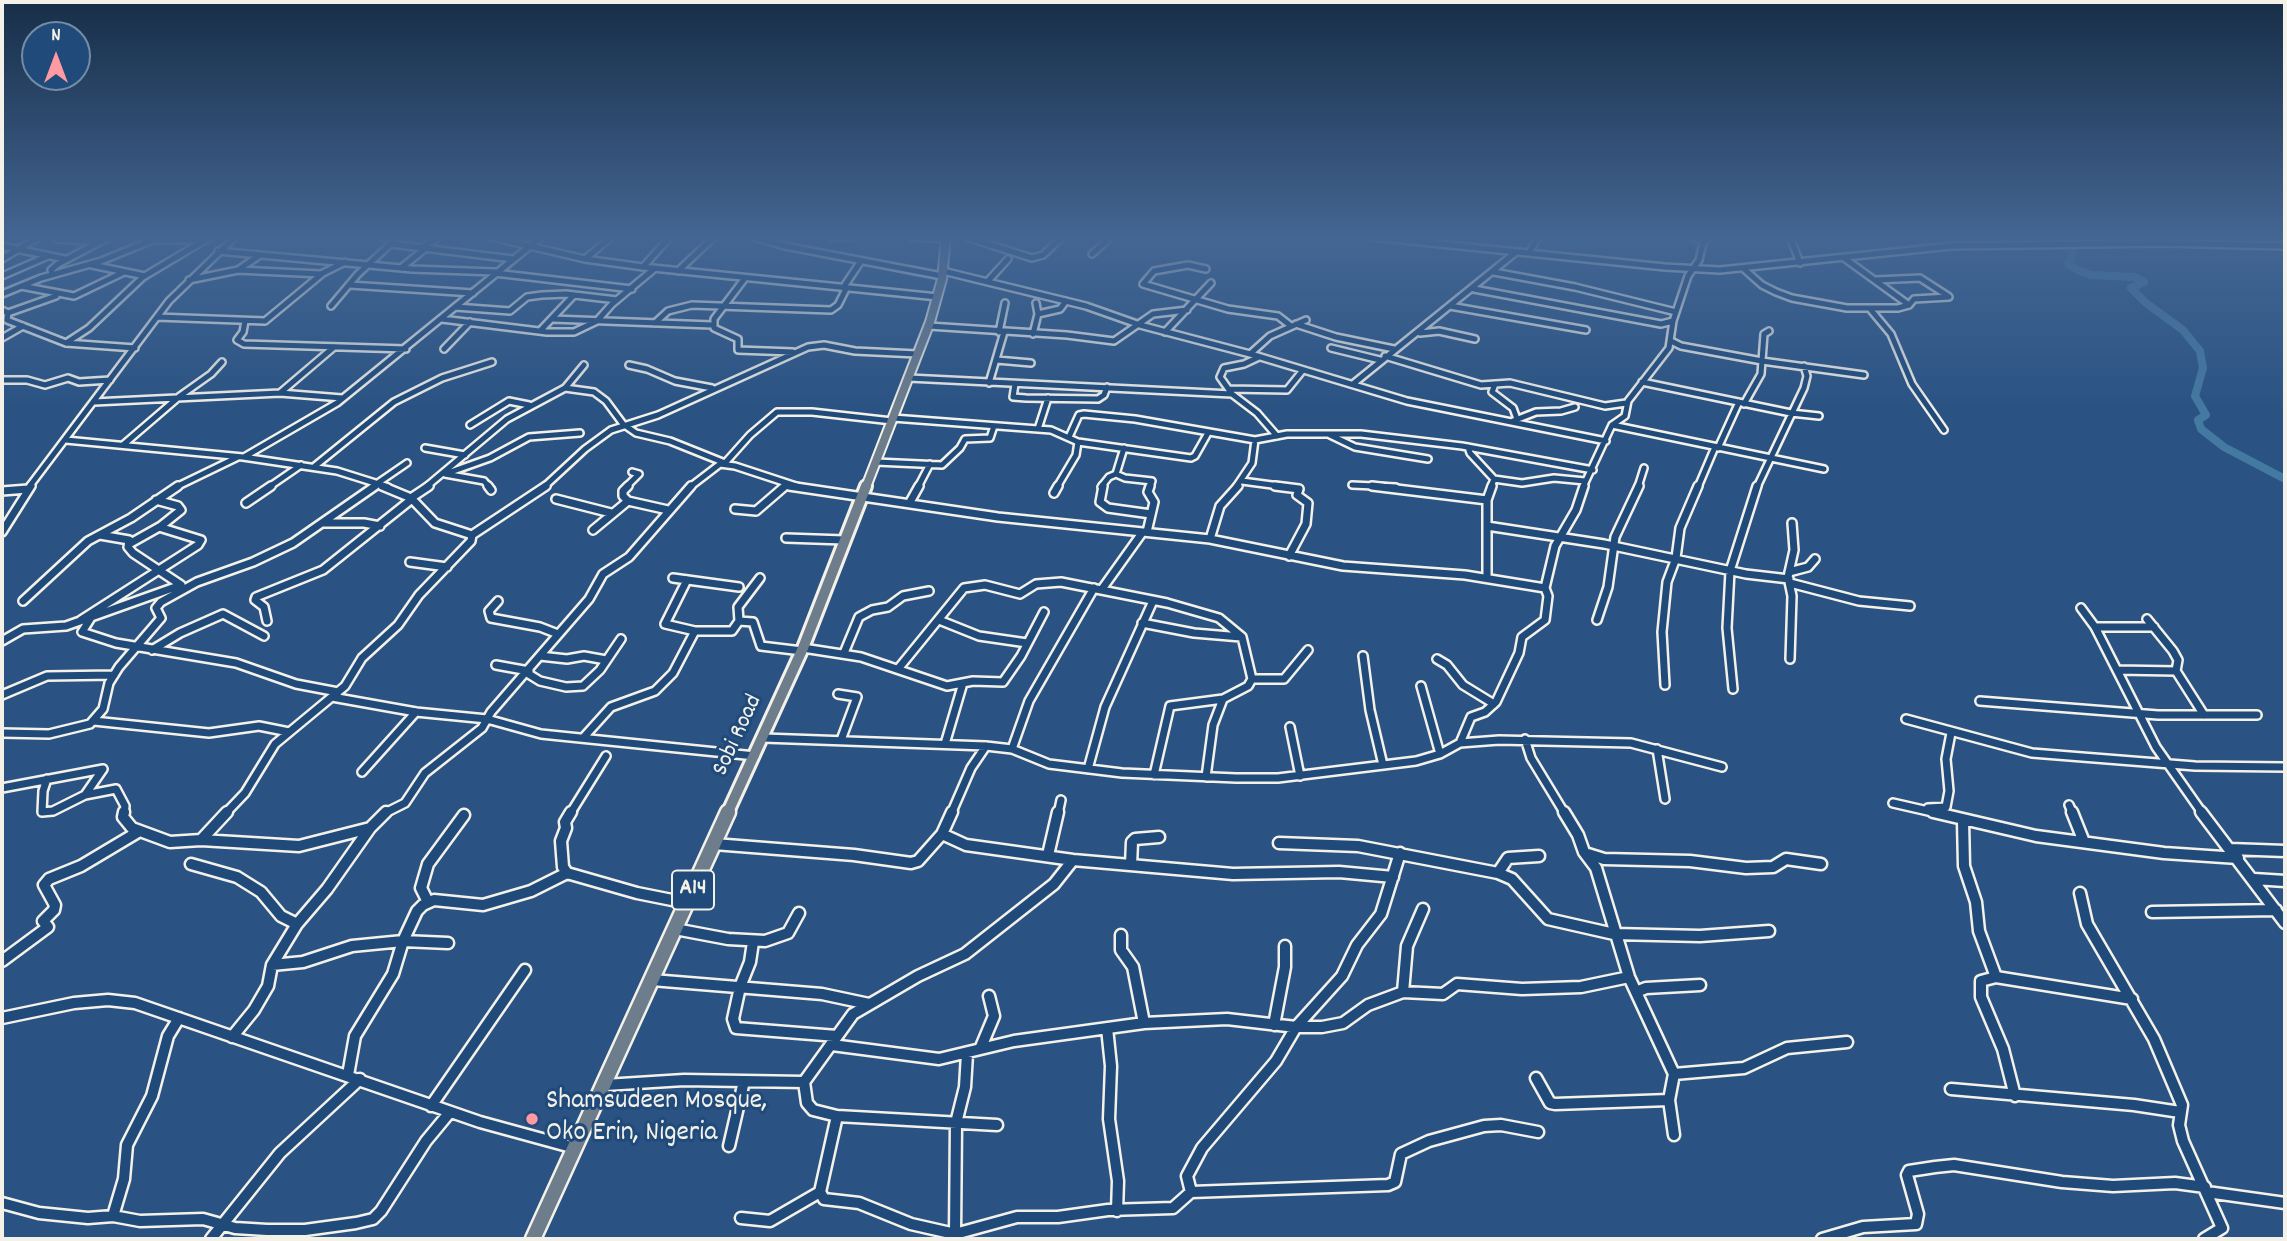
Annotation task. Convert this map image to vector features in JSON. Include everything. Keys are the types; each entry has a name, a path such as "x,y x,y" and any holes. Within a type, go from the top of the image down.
{"highway":[{"name":"Sobi Road","path":"533,1239 764,738 876,462 938,297"}],"street":[{"path":"79,295 61,295 5,311 7,320 66,344 135,348"},
{"path":"66,344 125,295"},
{"path":"2,532 28,489 176,295"},
{"path":"157,317 245,321 268,319 294,295"},
{"path":"331,306 341,295"},
{"path":"23,601 69,556 99,534 131,518 156,500 241,457 342,398 471,295"},
{"path":"456,307 510,311 531,295 574,295 618,300"},
{"path":"540,331 574,295"},
{"path":"441,319 570,333 597,321 624,295"},
{"path":"712,325 733,295"},
{"path":"655,323 663,314 680,307 727,304 831,310 838,305 842,295"},
{"path":"916,295 938,297"},
{"path":"1040,295 1407,401 1515,421 1602,443"},
{"path":"1177,295 1228,309 1278,316 1293,325 1394,349"},
{"path":"1165,332 1201,295"},
{"path":"1353,384 1466,295"},
{"path":"1506,295 1661,324 1673,321"},
{"path":"1607,295 1676,312"},
{"path":"1460,743 1471,717 1494,704 1506,683 1522,637 1545,620 1548,596 1545,588 1555,546 1576,510 1585,481 1593,470 1602,443 1612,425 1625,416 1626,403 1670,341 1682,295"},
{"path":"1784,295 1847,308 1871,310 1909,305 1914,299 1949,297 1946,295"},
{"path":"1895,295 1909,305"},
{"path":"1038,314 1060,309 1066,302"},
{"path":"989,383 997,360 1005,303"},
{"path":"1033,334 1038,314 1036,303"},
{"path":"1450,306 1586,330"},
{"path":"929,326 1114,341 1153,314 1187,310"},
{"path":"1871,310 1891,334 1912,384 1944,429"},
{"path":"553,319 712,325 738,339 738,350 793,352 824,345 855,351 917,354"},
{"path":"1250,354 1270,336 1306,320"},
{"path":"245,321 243,332 237,340 239,343 406,349"},
{"path":"444,349 470,322"},
{"path":"1661,324 1670,341 1681,346 1864,376"},
{"path":"2,338 23,326"},
{"path":"1415,333 1439,331 1475,339"},
{"path":"1665,685 1662,632 1667,582 1676,558 1680,528 1716,448 1761,374 1764,334 1769,331"},
{"path":"280,393 334,347"},
{"path":"1331,348 1383,358 1470,382 1510,383 1605,406 1626,403"},
{"path":"201,840 245,793 270,751 335,695 351,677 362,658 398,625 419,595 471,541 472,535 494,518 538,493 585,449 624,424 658,415 712,388 777,362 793,352"},
{"path":"1259,357 1224,368 1220,377 1231,392 1257,413 1277,436"},
{"path":"997,360 1031,363"},
{"path":"123,445 180,396 211,374 222,362"},
{"path":"315,466 394,402 439,379 492,362"},
{"path":"267,621 264,607 255,600 256,597 319,572 445,474 498,426 529,405 565,388 584,365"},
{"path":"629,365 647,369 675,381 712,388"},
{"path":"1733,689 1727,628 1730,571 1747,510 1806,383 1804,366"},
{"path":"909,378 1107,387 1192,394 1287,390 1303,370"},
{"path":"2,380 31,380 45,385 68,378 76,379 79,383 110,380"},
{"path":"1642,382 1791,413 1819,415"},
{"path":"1015,384 1013,397 1098,399 1104,395 1107,387"},
{"path":"1494,384 1492,392 1513,408 1515,421"},
{"path":"565,388 598,394 624,424 636,433 670,441 786,485 998,517 1210,539 1289,556 1375,570 1417,570 1545,588"},
{"path":"94,402 280,393 342,398"},
{"path":"1038,429 1048,398"},
{"path":"470,425 509,401 529,405"},
{"path":"1515,421 1536,412 1575,407"},
{"path":"232,1037 268,986 272,965 297,924 327,889 370,828 383,814 405,803 425,773 473,736 594,592 603,575 629,557 692,485 725,463 750,435 777,412 813,412 1038,429 1060,432 1078,442 1192,458 1208,433"},
{"path":"1069,437 1079,415 1084,414 1135,419 1255,440 1277,436 1347,433 1468,447 1593,470"},
{"path":"1612,425 1824,469"},
{"path":"876,462 945,464 960,449 965,439 990,438 994,426"},
{"path":"445,474 490,457 529,438 580,433"},
{"path":"1326,434 1355,447 1428,459"},
{"path":"66,440 315,466 376,483 411,499 435,523 472,535"},
{"path":"1210,539 1220,506 1242,481 1252,463 1255,440"},
{"path":"1054,493 1076,455 1078,442"},
{"path":"1468,447 1470,453 1494,479 1522,483 1554,478 1585,481"},
{"path":"425,448 465,455"},
{"path":"1116,474 1124,448"},
{"path":"2,640 23,629 59,628 280,550 407,463"},
{"path":"910,502 930,464"},
{"path":"246,503 301,465"},
{"path":"1597,620 1608,587 1613,546 1619,524 1642,480 1644,468"},
{"path":"632,472 639,474 622,495 628,501 668,510"},
{"path":"445,474 484,481 491,490"},
{"path":"1012,749 1029,701 1098,588 1126,560 1144,532 1151,514 1154,499 1148,492 1152,481 1125,478 1116,474 1109,477 1101,488 1099,495 1103,506 1151,514"},
{"path":"1487,578 1487,500 1494,479"},
{"path":"1242,481 1299,489 1297,495 1308,503 1306,524 1289,556"},
{"path":"735,509 756,511 786,485"},
{"path":"1352,485 1386,486 1487,500"},
{"path":"2,491 28,489"},
{"path":"556,499 611,513"},
{"path":"130,544 159,527 181,508 156,500"},
{"path":"593,530 628,501"},
{"path":"322,523 364,523 380,526"},
{"path":"1790,659 1792,596 1789,578 1794,550 1792,523"},
{"path":"1488,526 1613,546 1730,571 1789,578 1859,601 1910,606"},
{"path":"81,620 198,545 201,540 159,527"},
{"path":"99,534 129,540 129,550 183,586"},
{"path":"786,538 845,537"},
{"path":"1789,578 1808,568 1815,559"},
{"path":"410,562 447,567"},
{"path":"673,578 739,587"},
{"path":"687,580 665,624 695,631 732,631 739,621 738,607 760,578"},
{"path":"898,669 964,588 976,585 1020,594 1036,584 1047,582 1098,588 1219,618 1242,637 1252,679 1248,686 1223,699 1170,706 1154,775"},
{"path":"2,733 49,734 82,727 94,721 103,709 114,675 161,618 157,611 158,605 183,586"},
{"path":"844,653 859,617 872,610 888,607 903,596 929,592"},
{"path":"498,601 489,611 491,618 540,627 558,634"},
{"path":"1088,768 1105,707 1153,601"},
{"path":"2081,608 2095,627 2137,712 2168,764 2285,923"},
{"path":"739,621 753,622 761,646 844,653 947,686 1003,682 1044,612"},
{"path":"152,650 180,633 223,614 264,636"},
{"path":"92,616 82,632 152,650 236,663 335,695 416,712 487,719 541,734 755,756"},
{"path":"2147,619 2174,651 2178,660 2176,671 2204,715"},
{"path":"939,620 979,636 1027,643"},
{"path":"1142,623 1194,633 1242,637"},
{"path":"2095,627 2154,627"},
{"path":"583,738 611,707 650,694 660,687 673,673 695,631"},
{"path":"496,665 528,672 540,681 575,689 590,680 621,639"},
{"path":"1252,679 1284,679 1308,650"},
{"path":"540,656 567,659 584,656 606,660"},
{"path":"1363,656 1370,710 1383,765"},
{"path":"1437,659 1451,669 1463,685 1494,704"},
{"path":"2118,670 2176,671"},
{"path":"2,695 47,676 114,675"},
{"path":"944,744 963,683"},
{"path":"1421,685 1440,754"},
{"path":"838,694 857,697 841,740"},
{"path":"1206,777 1213,725 1223,699"},
{"path":"1980,701 2137,712 2257,715"},
{"path":"362,772 416,712"},
{"path":"1906,719 2032,753 2168,764 2284,769"},
{"path":"94,721 209,733 259,726 289,732"},
{"path":"1290,727 1300,776"},
{"path":"1920,808 1946,807 1949,791 1946,759 1951,733"},
{"path":"764,738 986,746 1012,749 1049,764 1154,775 1206,777 1300,776 1416,761 1440,754 1460,743 1525,740 1632,743 1722,767"},
{"path":"1525,740 1531,758 1597,868 1614,934 1629,977 1674,1074 1669,1100 1674,1135"},
{"path":"714,844 840,853 911,863 918,861 942,834 971,768 986,746"},
{"path":"1657,749 1665,799"},
{"path":"606,756 565,822 562,867 567,873 637,893 687,903"},
{"path":"2,788 103,769 85,795"},
{"path":"47,779 43,791 42,812 60,808 85,795 118,790 125,806 123,817 138,832 170,842 201,840 299,846 370,828"},
{"path":"1048,855 1061,800"},
{"path":"1893,803 2036,836 2164,853 2238,858"},
{"path":"2069,805 2084,842"},
{"path":"428,902 421,888 428,864 464,815"},
{"path":"1963,821 1964,866 1976,902 1979,931 1996,977"},
{"path":"2,961 48,927 43,921 54,910 55,905 46,891 46,882 86,864 138,832"},
{"path":"942,834 966,845 1073,860 1233,874 1339,872 1393,877"},
{"path":"1131,865 1132,842 1135,839 1160,837"},
{"path":"1279,843 1358,846 1499,873 1518,884 1538,911 1548,919 1614,934 1700,936 1769,931"},
{"path":"2230,849 2285,851"},
{"path":"1191,1192 1187,1176 1197,1155 1276,1062 1296,1027 1342,976 1357,945 1381,914 1400,853"},
{"path":"1587,854 1604,859 1690,861 1746,868 1773,867 1786,859 1821,864"},
{"path":"1499,873 1508,858 1539,856"},
{"path":"997,1125 837,1116 813,1110 807,1103 804,1082 853,1014 918,976 945,966 977,945 1054,884 1073,860"},
{"path":"191,863 237,877 261,892 281,916 297,924"},
{"path":"348,1075 355,1035 393,974 403,941 417,911 428,902 483,905 531,891 567,873"},
{"path":"2254,879 2285,881"},
{"path":"2080,893 2087,924 2154,1039 2182,1105 2179,1125 2183,1141 2222,1228 2208,1234 2204,1239"},
{"path":"1403,992 1407,946 1423,909"},
{"path":"2152,912 2276,911"},
{"path":"675,929 753,942 782,937 793,926 799,914"},
{"path":"1121,935 1121,950 1133,967 1140,990 1144,1023"},
{"path":"272,965 303,962 352,946 403,941 448,943"},
{"path":"753,942 733,1019 736,1028 835,1040 939,1059 967,1054 981,1047 1144,1023 1227,1019 1296,1027 1343,1023 1368,1004 1403,992 1443,994 1457,984 1522,989 1581,987 1629,977"},
{"path":"1274,1025 1285,967 1285,946"},
{"path":"431,1106 525,970"},
{"path":"2015,1096 2003,1049 1981,997 1981,981 1996,977 2132,999"},
{"path":"652,980 822,994 869,1004"},
{"path":"1636,992 1646,988 1700,985"},
{"path":"981,1047 994,1016 989,996"},
{"path":"2,1018 74,1003 108,1000 135,1003 360,1079 431,1106 575,1148"},
{"path":"113,1216 124,1179 127,1145 152,1096 169,1036 179,1018"},
{"path":"1107,1028 1111,1066 1109,1119 1118,1181 1117,1211"},
{"path":"1674,1074 1744,1068 1787,1048 1847,1042"},
{"path":"955,1234 956,1123 965,1087 967,1054"},
{"path":"1536,1078 1550,1103 1555,1104 1669,1100"},
{"path":"211,1239 280,1153 360,1079"},
{"path":"605,1085 684,1080 804,1082"},
{"path":"729,1146 744,1081"},
{"path":"1951,1089 2134,1105 2180,1112"},
{"path":"2,1203 39,1213 66,1216 113,1216 139,1221 203,1219 235,1228 305,1230 373,1219 381,1211 426,1141 450,1112"},
{"path":"837,1116 820,1192 824,1199 859,1203 911,1224 955,1234 1017,1217 1058,1217 1173,1208 1191,1192 1388,1185 1395,1182 1401,1154 1429,1141 1484,1126 1502,1125 1538,1132"},
{"path":"1822,1239 1863,1227 1916,1224 1918,1214 1907,1175 1909,1171 1954,1165 2062,1182 2113,1186 2175,1183 2285,1203"},
{"path":"741,1218 770,1220 820,1192"}],"waterway":[{"path":"2138,295 2183,330 2200,351 2203,368 2195,396 2206,415 2198,420 2201,429 2224,447 2285,479"}],"place":[{"name":"Shamsudeen Mosque, Oko Erin, Nigeria","path":"532,1119"}]}
